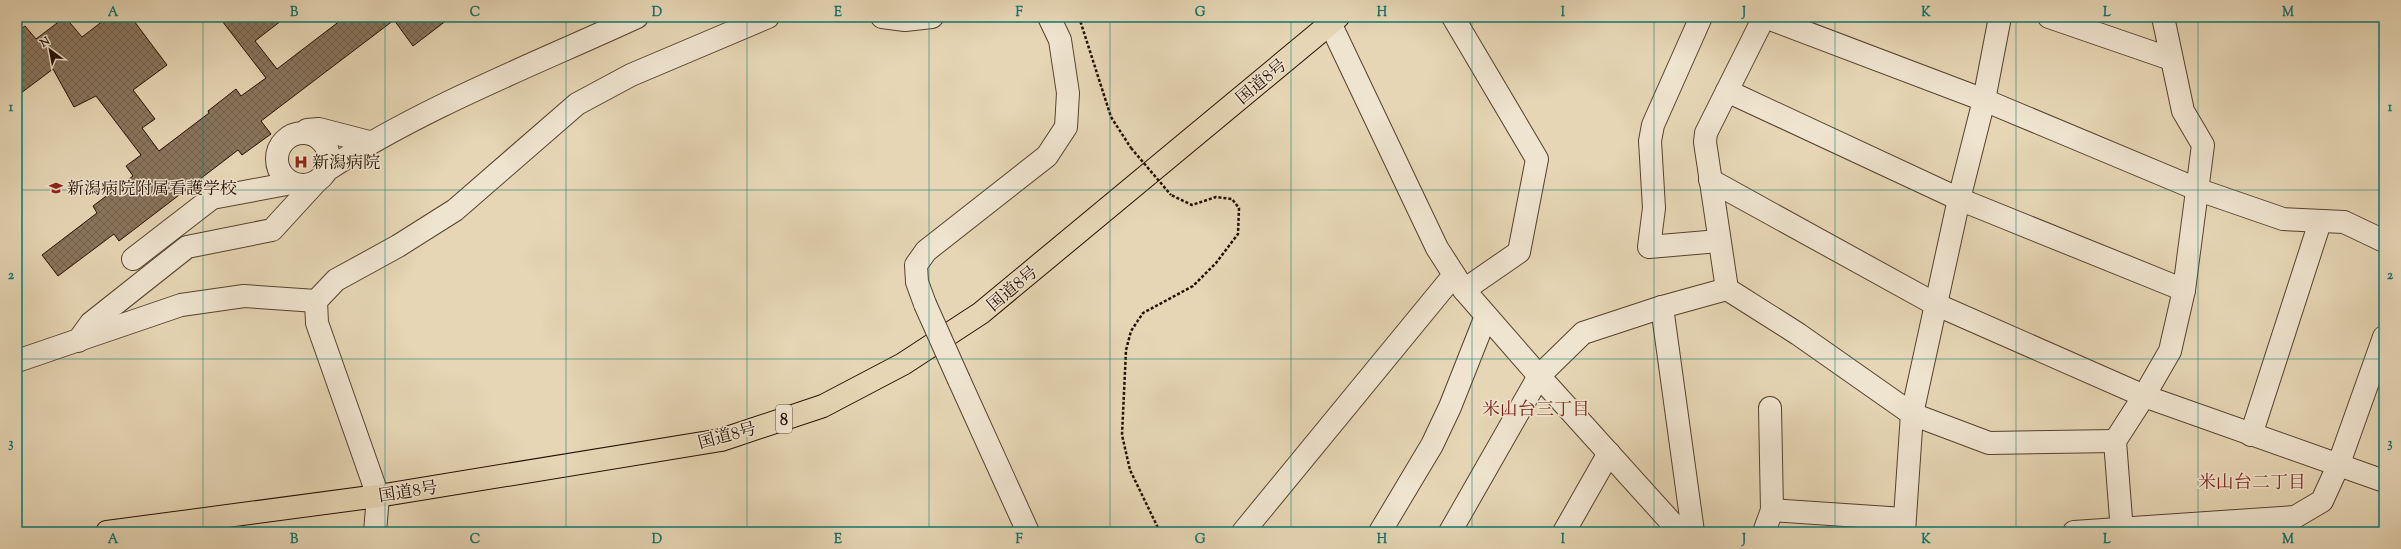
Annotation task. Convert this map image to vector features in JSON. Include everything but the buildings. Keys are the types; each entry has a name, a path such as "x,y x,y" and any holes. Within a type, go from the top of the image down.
{"highway":[{"name":"国道8号","path":"107,532 378,496 721,440 823,406 903,364 981,313 1334,20"}],"street":[{"path":"133,259 212,198 269,186 292,183 308,184 370,142 637,17"},
{"path":"375,532 378,496 317,323 316,300 336,280 398,246 455,210 577,104 631,75 768,17"},
{"path":"882,17 905,20 932,17"},
{"path":"1028,532 925,304 917,282 916,265 926,251 1047,156 1066,127 1068,93 1066,78 1060,40 1049,17"},
{"path":"1243,532 1459,282 1519,252 1537,159 1453,17"},
{"path":"1701,17 1653,125 1650,141 1654,208 1649,247 1719,241"},
{"path":"1727,289 1710,180 1705,142 1706,133 1765,17 1984,100 2199,190 2283,220 2344,222 2384,241"},
{"path":"1772,510 1904,525 1912,414 1959,199 1984,100 2000,17"},
{"path":"2049,17 2171,59"},
{"path":"2122,530 2115,441 2144,396 2170,351 2184,290 2199,190 2203,145 2183,111 2163,17"},
{"path":"1334,20 1436,248 1459,282 1486,316 1539,376 1682,532"},
{"path":"1727,91 1959,199 2184,290"},
{"path":"269,186 278,165 280,149 290,137 309,129 320,129 370,142"},
{"path":"78,341 91,323 187,247 272,230 321,176 328,154 321,140 306,134 298,134"},
{"path":"278,165 283,175 292,183"},
{"path":"1710,180 1935,304 2144,396 2338,466 2384,481"},
{"path":"2251,435 2320,222"},
{"path":"1450,532 1539,376 1582,333 1662,307 1727,289 1798,334 1912,414 1989,443 2115,441"},
{"path":"17,361 181,305 244,296 316,300"},
{"path":"1662,307 1682,532"},
{"path":"1380,532 1432,445 1450,407 1486,316"},
{"path":"2074,532 2122,530 2295,516 2322,502 2338,466 2384,337"},
{"path":"1764,532 1772,510 1770,408"},
{"path":"1564,532 1609,453"}],"path":[{"path":"1079,17 1111,117 1131,148 1171,195 1192,205 1216,197 1232,199 1239,208 1238,234 1216,263 1193,286 1143,313 1131,331 1126,350 1122,435 1130,470 1160,532"}],"place":[{"name":"新潟病院","path":"301,162"},
{"name":"新潟病院附属看護学校","path":"56,188"}],"district":[{"name":"米山台三丁目","path":"1536,409"},
{"name":"米山台二丁目","path":"2252,482"}]}
